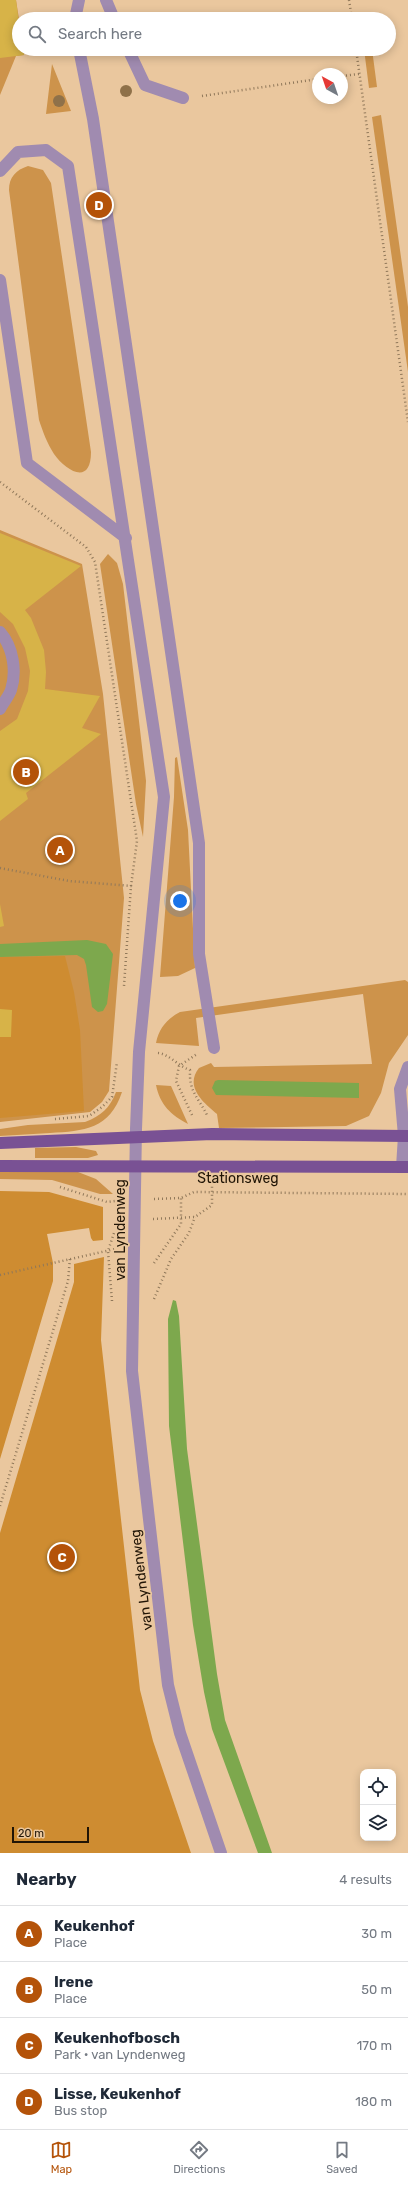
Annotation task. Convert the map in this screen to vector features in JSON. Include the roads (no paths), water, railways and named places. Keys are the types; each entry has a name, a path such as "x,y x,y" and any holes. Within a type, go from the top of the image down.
{"main road":[{"path":"0,1143 136,1136 406,1136"},
{"name":"Stationsweg","path":"0,1166 195,1165 405,1167"}],"street":[{"path":"76,12 79,0"},
{"path":"106,0 111,12"},
{"path":"80,56 94,126 199,843 199,954 214,1048"},
{"path":"131,56 145,85 183,98"},
{"path":"0,171 18,152 25,151 46,150 68,166 126,538 164,797 139,1052 135,1165"},
{"path":"0,280 27,463 126,538"},
{"path":"0,632 6,640 14,664 11,690 0,709"},
{"name":"Stationsweg","path":"405,1167 406,1136 400,1089 408,1067"},
{"name":"van Lyndenweg","path":"135,1165 132,1371 168,1685 182,1740 221,1853"}],"place":[{"name":"Lisse, Keukenhof","path":"99,205"},
{"name":"Irene","path":"26,772"},
{"name":"Keukenhof","path":"60,850"},
{"name":"Keukenhofbosch","path":"62,1557"}]}
